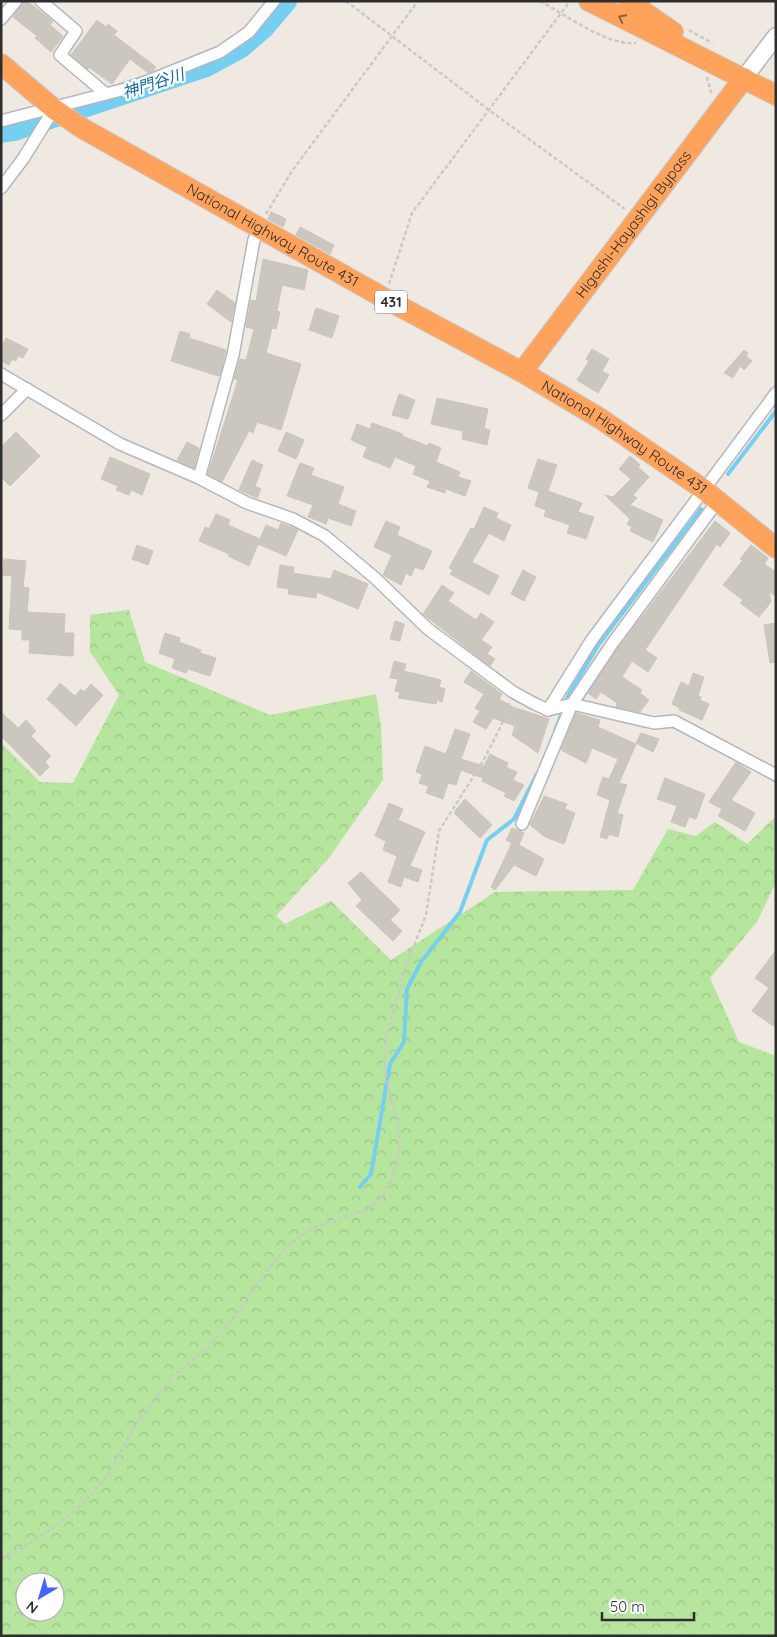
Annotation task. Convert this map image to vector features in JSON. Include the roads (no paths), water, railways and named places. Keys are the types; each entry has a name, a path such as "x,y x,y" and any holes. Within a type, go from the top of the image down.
{"highway":[{"path":"589,1 776,95"},
{"path":"628,1 744,78"},
{"name":"National Highway Route 431","path":"1,64 54,108 82,128 259,229 522,372 601,419 774,544"},
{"name":"Higashi-Hayashigi Bypass","path":"522,372 744,78"}],"main road":[{"path":"744,78 776,36"}],"street":[{"path":"1,19 16,1"},
{"path":"41,1 76,30 60,55 106,94"},
{"path":"1,121 134,87 220,52 249,32 274,1"},
{"path":"1,188 23,159 54,108"},
{"path":"200,478 234,355 254,240 259,229"},
{"path":"1,374 120,444 200,478 247,503 293,519 325,536 375,578 428,630 513,692 548,710 572,704 654,723 674,721 776,775"},
{"path":"1,415 27,389"},
{"path":"522,824 572,704 710,496 776,392"},
{"path":"548,710 590,641 710,496"}],"waterway":[{"name":"神門谷川","path":"1,132 14,130 206,66 241,47 263,28 286,1"},
{"path":"728,474 776,411"},
{"path":"565,703 599,644 701,509"},
{"path":"555,731 563,710"},
{"path":"360,1187 371,1174 390,1064 404,1042 407,989 421,962 460,912 487,840 514,819 537,774"}]}
